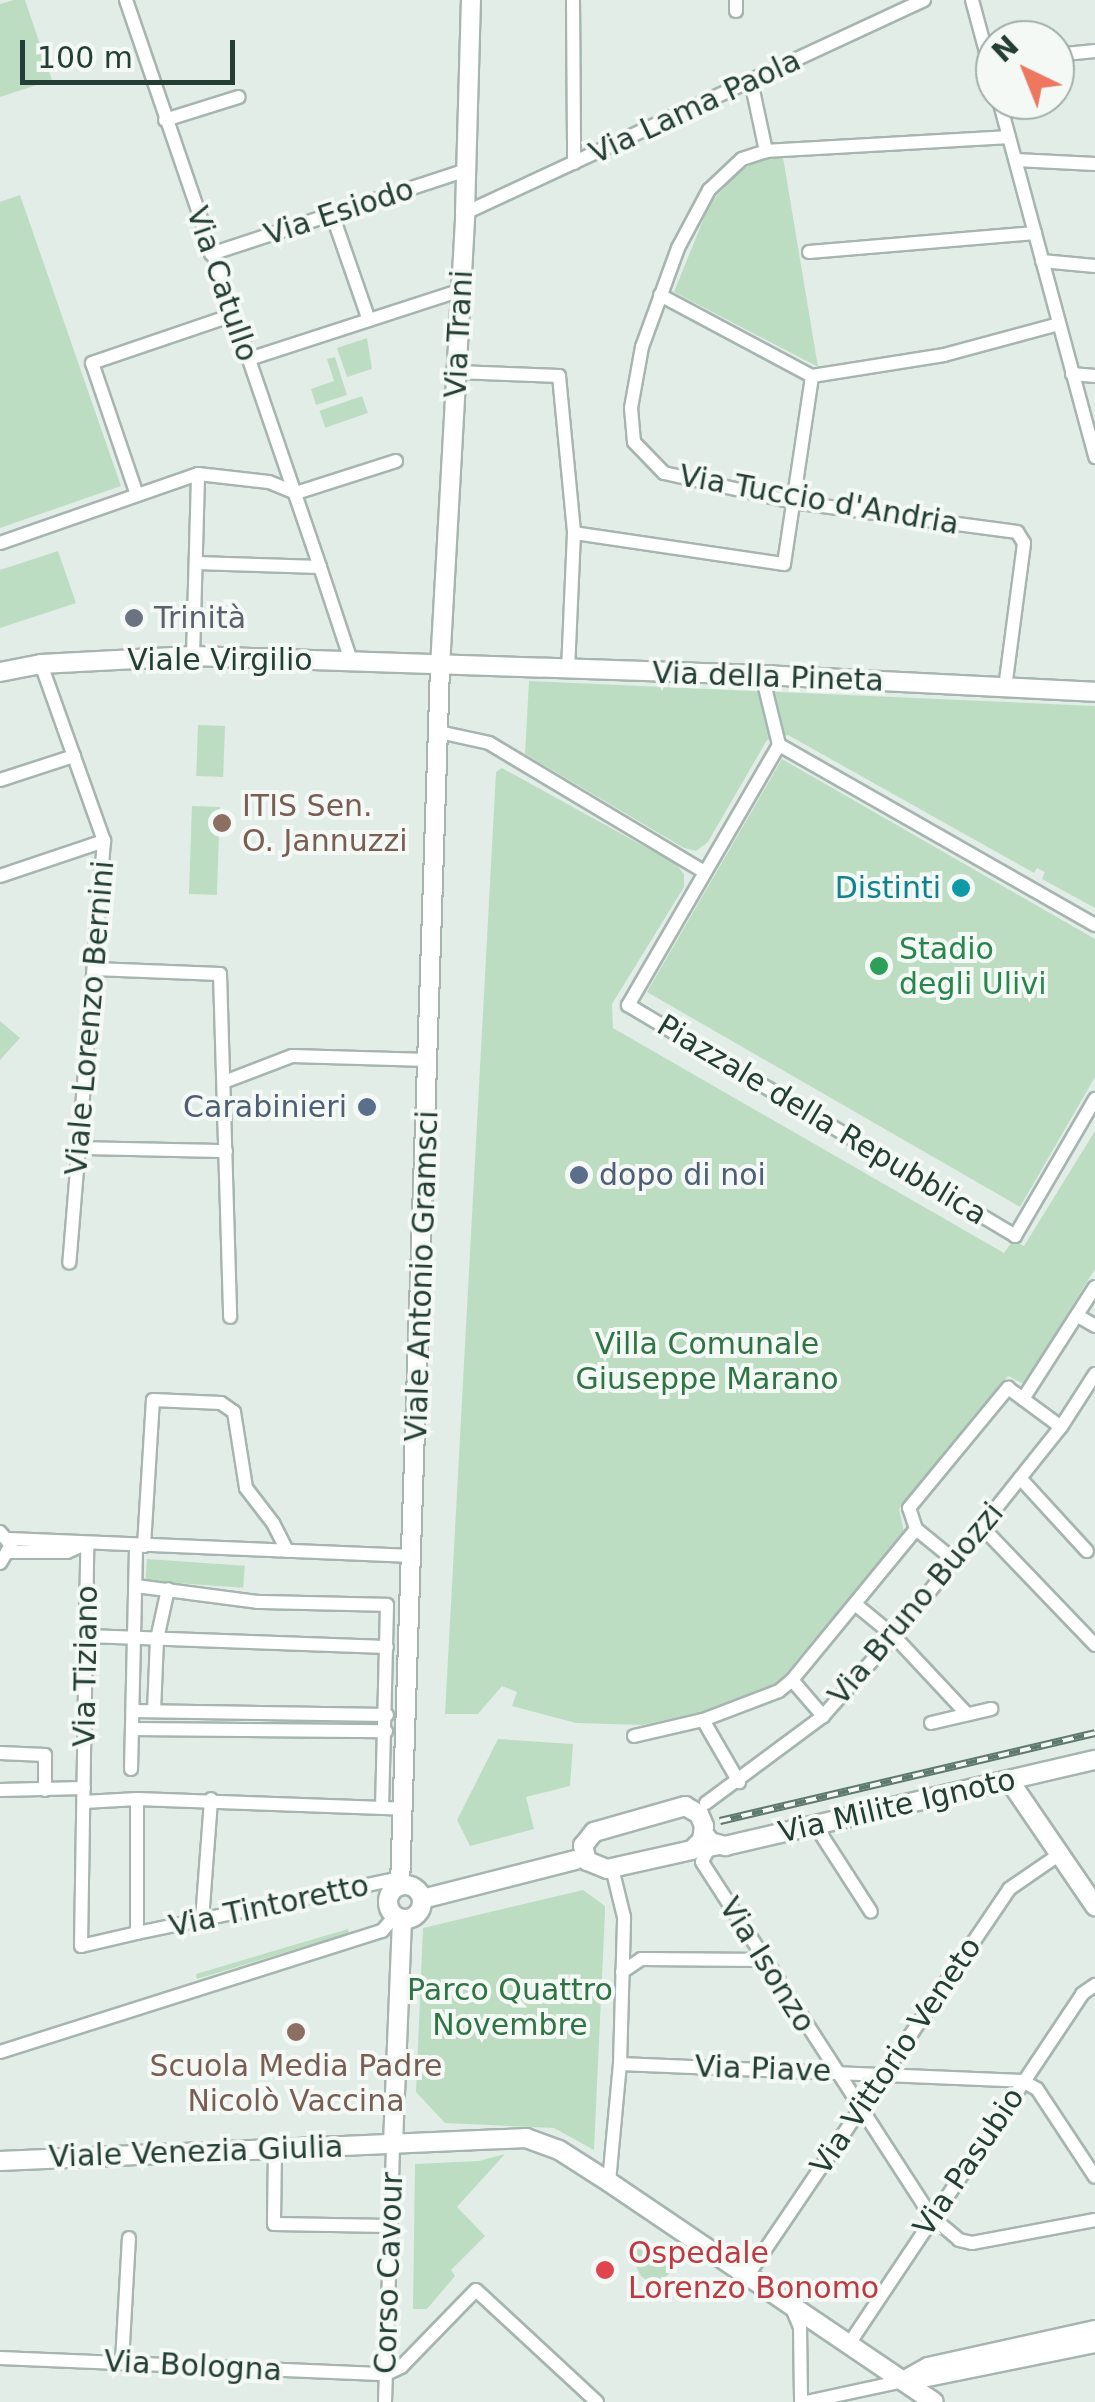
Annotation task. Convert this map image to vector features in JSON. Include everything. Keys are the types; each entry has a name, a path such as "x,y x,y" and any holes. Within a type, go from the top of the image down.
{"main road":[{"name":"Via Trani","path":"440,667 467,170 470,0"},
{"name":"Viale Virgilio","path":"0,672 41,664 193,656 351,660 440,667"},
{"name":"Via della Pineta","path":"440,667 762,675 1095,692"},
{"name":"Viale Antonio Gramsci","path":"400,1882 440,667"},
{"name":"Via Milite Ignoto","path":"696,1850 710,1842 725,1846 1095,1760"},
{"path":"1009,1780 1095,1906"},
{"name":"Via Bruno Buozzi","path":"582,1858 594,1832 681,1806 700,1809"},
{"path":"424,1898 582,1858 600,1869 696,1850 700,1809"},
{"path":"393,2144 398,1917 388,1902 400,1882 424,1898"},
{"path":"398,1917 417,1914 424,1898"},
{"name":"Viale Venezia Giulia","path":"0,2161 526,2138 560,2150 934,2402"},
{"path":"903,2381 928,2367 1095,2330"},
{"path":"903,2381 960,2373 1095,2343"},
{"path":"945,2402 945,2385 960,2373"}],"street":[{"name":"Via Catullo","path":"126,0 351,660"},
{"path":"573,0 574,163"},
{"name":"Via Lama Paola","path":"465,213 924,0"},
{"path":"750,80 766,151 1009,136"},
{"path":"166,120 239,97"},
{"path":"1005,120 1095,457"},
{"name":"Via Tuccio d'Andria","path":"766,151 742,159 709,190 689,223 660,295 636,374 631,408 634,442 664,473 793,502 1020,534 1024,543 1005,688"},
{"path":"1016,160 1095,164"},
{"name":"Via Esiodo","path":"211,254 467,170"},
{"path":"332,214 369,320"},
{"path":"810,252 1035,233"},
{"path":"1042,261 1095,266"},
{"path":"249,360 461,290"},
{"path":"660,295 812,376 944,355 1059,324"},
{"path":"137,495 92,363 233,315"},
{"path":"457,372 559,376 574,533 568,670"},
{"path":"1072,374 1095,376"},
{"path":"574,533 784,564 812,376"},
{"path":"0,543 198,474 269,482 296,493 396,460"},
{"path":"193,656 198,474"},
{"path":"196,563 320,567"},
{"name":"Viale Lorenzo Bernini","path":"41,664 104,841 70,1264"},
{"path":"439,732 489,744 703,871 779,746 762,675"},
{"path":"779,746 1095,925"},
{"path":"0,780 74,756"},
{"path":"0,876 104,841"},
{"name":"Piazzale della Repubblica","path":"703,871 628,1005 1015,1236 1095,1100"},
{"path":"94,969 220,974 230,1317"},
{"path":"224,1082 292,1056 428,1060"},
{"path":"80,1148 226,1151"},
{"path":"1023,1399 1095,1287"},
{"path":"1078,1316 1095,1326"},
{"name":"Via Bruno Buozzi","path":"700,1809 823,1716 894,1636 1020,1478 1095,1374"},
{"path":"954,1560 916,1528 909,1508 1008,1388 1060,1427"},
{"path":"132,1769 136,1586 152,1400 221,1403 234,1412 246,1488 274,1523 287,1551"},
{"path":"1020,1478 1087,1551"},
{"path":"981,1526 1095,1645"},
{"path":"634,1736 703,1720 779,1692 916,1528"},
{"path":"0,1578 5,1549 87,1542 413,1556"},
{"name":"Via Tiziano","path":"87,1542 81,1946 137,1933"},
{"path":"136,1586 270,1602 387,1605 382,1806"},
{"path":"154,1711 157,1639 168,1590"},
{"path":"855,1604 894,1636 967,1714"},
{"path":"86,1636 387,1647"},
{"path":"792,1680 823,1716"},
{"path":"931,1723 991,1709"},
{"path":"133,1711 408,1724"},
{"path":"703,1720 739,1782"},
{"path":"132,1729 387,1723"},
{"path":"0,1753 46,1756 45,1790"},
{"path":"0,1790 404,1809"},
{"path":"137,1799 137,1933"},
{"path":"202,1920 211,1799"},
{"path":"815,1825 871,1912"},
{"name":"Via Isonzo","path":"696,1850 859,2110 932,2217"},
{"name":"Via Vittorio Veneto","path":"748,2275 1008,1888 1060,1854"},
{"path":"609,2182 620,2064 624,1907 612,1868"},
{"name":"Via Tintoretto","path":"137,1933 400,1882"},
{"path":"0,2052 382,1931 398,1917"},
{"path":"622,1972 641,1960 764,1960"},
{"name":"Via Pasubio","path":"849,2344 1082,1994 1095,1985"},
{"name":"Via Piave","path":"620,2064 1024,2081"},
{"path":"1024,2081 1037,2089 1095,2177"},
{"name":"Corso Cavour","path":"385,2402 393,2144"},
{"path":"274,2149 274,2224 390,2226"},
{"path":"932,2217 960,2240 972,2244 1095,2220"},
{"path":"122,2362 129,2238"},
{"path":"386,2374 401,2367 476,2290 598,2402"},
{"path":"790,2304 800,2327 804,2402 903,2381"},
{"name":"Via Bologna","path":"0,2358 386,2374"}],"green space":[{"path":"25,0 52,80 0,97 0,4"},
{"path":"783,157 818,367 674,292 710,203 741,170 758,161"},
{"path":"20,195 121,486 0,528 0,202"},
{"path":"367,338 372,369 347,377 337,348"},
{"path":"335,357 347,395 316,405 311,389 334,381 327,359"},
{"path":"362,396 368,413 325,428 319,411"},
{"path":"58,551 76,603 0,628 0,570"},
{"path":"529,681 1095,706 1095,908 1042,879 1045,872 1037,868 1034,873 788,735 767,740 708,842 696,851 684,848 525,754"},
{"path":"198,725 225,726 223,777 196,776"},
{"name":"Stadio degli Ulivi","path":"782,759 1095,939 1095,1077 1020,1207 647,992"},
{"name":"Villa Comunale Giuseppe Marano","path":"502,768 676,864 684,874 684,887 612,1004 613,1028 1004,1253 1013,1240 1024,1246 1095,1131 1095,1269 1024,1384 1008,1376 899,1509 904,1532 776,1685 700,1713 642,1725 576,1723 512,1706 517,1692 502,1686 478,1714 445,1714 496,772"},
{"path":"192,806 220,807 217,895 189,894"},
{"path":"0,1021 20,1038 0,1060"},
{"path":"147,1559 245,1566 243,1588 145,1581"},
{"path":"498,1739 573,1744 570,1786 526,1797 534,1829 470,1846 457,1820"},
{"name":"Parco Quattro Novembre","path":"583,1890 605,1906 594,2150 554,2128 445,2123 416,2092 423,1928"},
{"path":"348,1929 349,1933 197,1979 196,1974"},
{"path":"505,2154 457,2207 485,2236 451,2270 455,2276 427,2309 413,2309 415,2164 479,2161"},
{"path":"626,2247 678,2265 655,2287 641,2276"}],"railway":[{"path":"720,1821 1095,1733"}],"place":[{"name":"Trinità","path":"134,618"},
{"name":"ITIS Sen. O. Jannuzzi","path":"222,823"},
{"name":"Distinti","path":"961,888"},
{"name":"Stadio degli Ulivi","path":"879,966"},
{"name":"Carabinieri","path":"367,1107"},
{"name":"dopo di noi","path":"579,1175"},
{"name":"Scuola Media Padre Nicolò Vaccina","path":"296,2032"},
{"name":"Ospedale Lorenzo Bonomo","path":"605,2270"}]}
